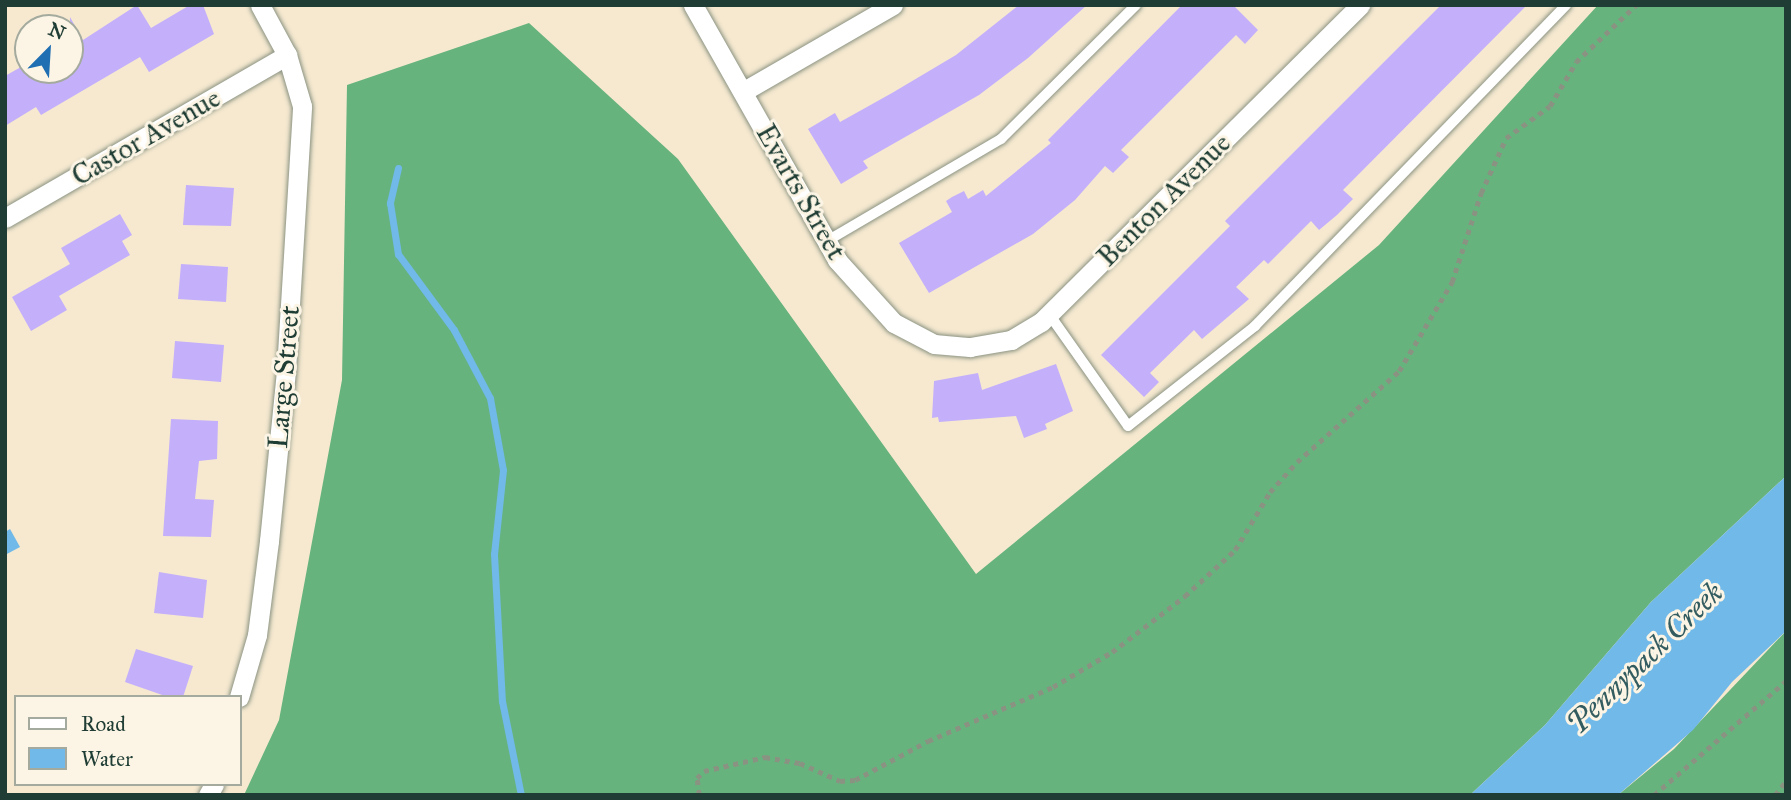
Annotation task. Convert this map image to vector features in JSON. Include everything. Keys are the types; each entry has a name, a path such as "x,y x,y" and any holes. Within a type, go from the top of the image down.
{"street":[{"name":"Large Street","path":"240,695 257,635 285,387 302,106 287,55 260,5"},
{"name":"Evarts Street","path":"693,5 744,91 837,260 894,323 943,344"},
{"path":"744,91 893,5"},
{"name":"Benton Avenue","path":"943,344 970,346 1011,340 1049,314 1360,5"},
{"name":"Castor Avenue","path":"5,218 287,55"}],"lane":[{"path":"827,241 1000,139 1136,5"},
{"path":"1049,314 1128,426 1255,326 1566,5"}],"path":[{"path":"699,795 697,778 704,771 765,757 800,763 840,781 855,780 928,741 1053,687 1112,652 1185,596 1244,539 1270,492 1297,461 1399,371 1452,282 1481,193 1506,138 1550,106 1576,62 1636,5"},
{"path":"1654,795 1786,681"},
{"path":"1775,795 1786,781"}],"green space":[{"path":"1598,5 1786,5 1786,476 1651,602 1545,725 1470,795 244,795 279,720 342,380 347,85 529,23 678,159 976,574 1379,245"},
{"path":"1786,631 1786,795 1618,795 1674,749"}],"water":[{"name":"Pennypack Creek","path":"1786,476 1786,631 1732,682 1693,730 1618,795 1470,795 1545,725 1651,602"},
{"path":"10,529 20,547 5,555 5,532"}],"building":[{"path":"137,5 151,28 190,5 203,5 214,34 149,72 140,57 41,115 36,107 5,126 5,76 14,71 14,84 84,84 84,39"},
{"path":"1019,5 1087,5 1028,58 979,95 863,161 868,168 841,184 808,129 835,113 840,122 892,93 956,55"},
{"path":"1182,5 1233,5 1258,30 1245,44 1236,35 1121,150 1129,157 1113,173 1105,166 1075,200 1033,234 929,293 899,243 952,212 946,201 952,197 964,191 968,199 983,190 986,196 1051,143 1048,140"},
{"path":"1441,5 1527,5 1343,190 1353,199 1337,215 1319,230 1311,221 1268,264 1264,260 1236,287 1249,299 1202,339 1194,330 1150,373 1159,382 1144,397 1101,355 1230,226 1225,221"},
{"path":"186,185 234,188 231,226 183,225"},
{"path":"120,214 132,235 122,241 130,255 59,296 67,310 31,331 12,297 70,264 61,248"},
{"path":"181,264 228,267 226,302 178,299"},
{"path":"175,341 224,345 221,382 172,378"},
{"path":"1056,364 1073,411 1045,424 1047,429 1024,438 1016,416 939,422 938,417 932,418 934,381 978,373 982,390"},
{"path":"171,419 218,421 217,459 199,461 195,499 214,500 211,537 163,536"},
{"path":"159,572 207,580 203,618 154,613"},
{"path":"136,649 193,666 184,695 162,695 125,682"}],"waterway":[{"path":"398,168 390,203 398,254 454,330 490,398 503,470 494,554 502,701 521,795"}]}
